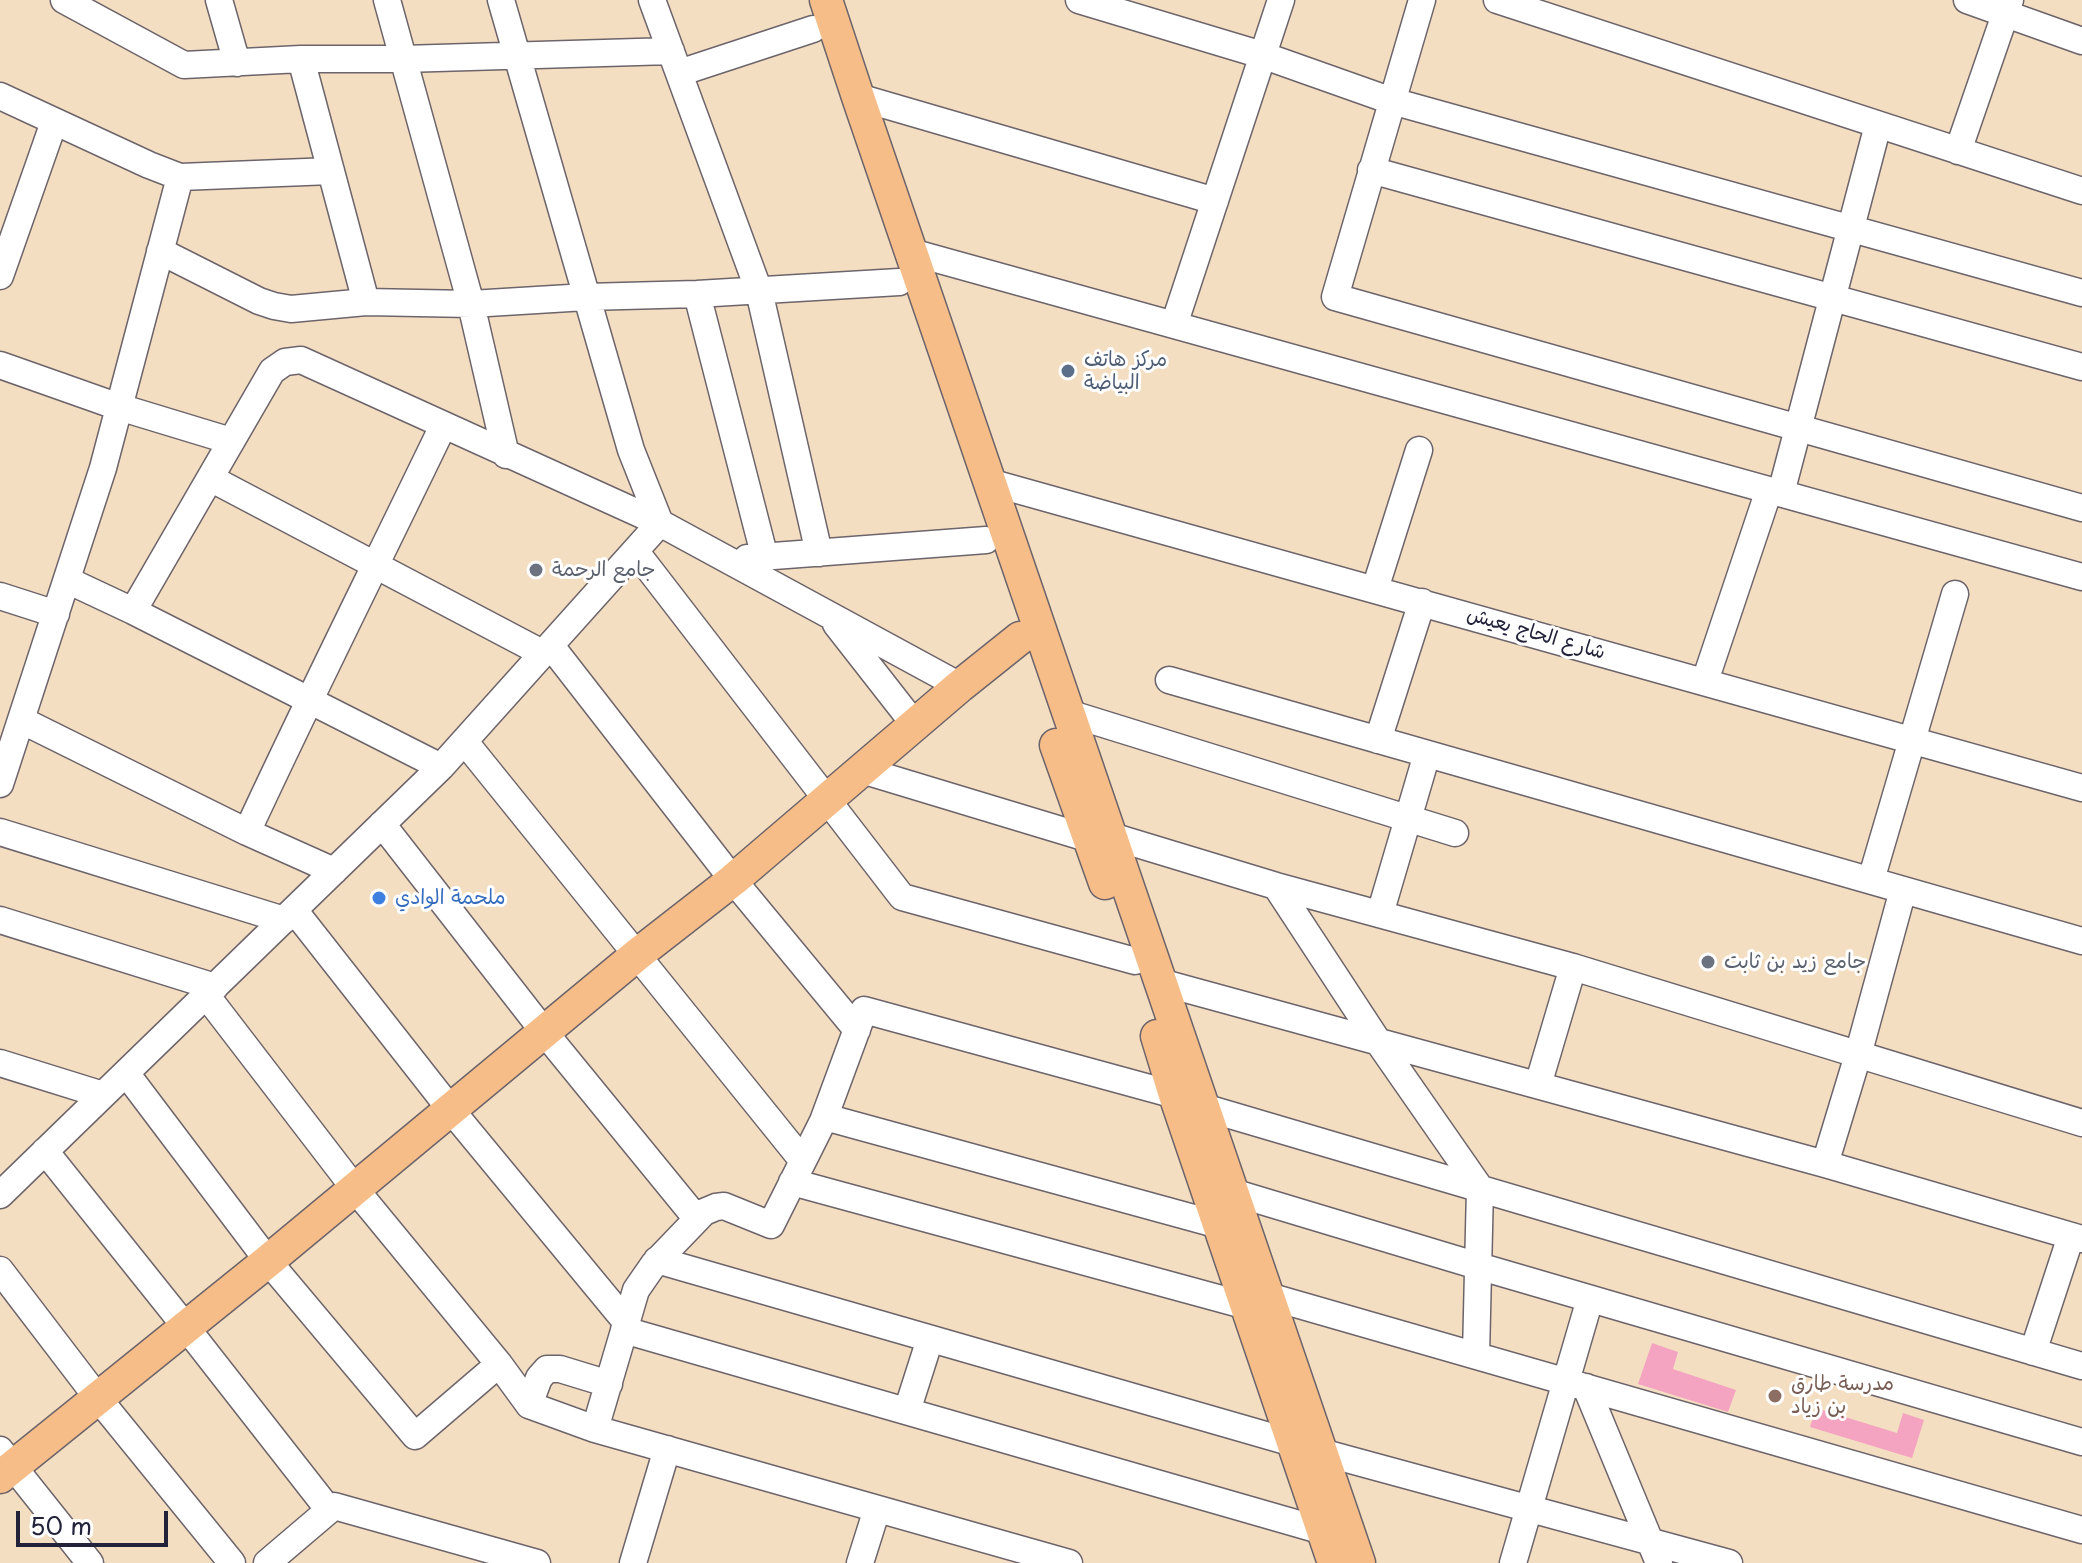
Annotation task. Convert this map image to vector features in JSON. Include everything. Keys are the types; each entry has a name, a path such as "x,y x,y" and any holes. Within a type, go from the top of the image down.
{"main road":[{"path":"814,10 858,97 1068,713 1099,837 1135,961 1189,1101 1232,1192 1257,1301 1307,1448 1359,1563"},
{"path":"814,10 899,282 1020,638 1160,982 1219,1225 1257,1301"},
{"path":"4,1465 97,1397 268,1261 638,954 733,880 1020,638"},
{"path":"1307,1448 1323,1531 1334,1563"}],"street":[{"path":"64,0 184,65 301,59 517,55 675,62 814,10"},
{"path":"219,0 237,63"},
{"path":"387,0 471,304 506,455"},
{"path":"501,0 631,450 660,523"},
{"path":"652,0 759,291 819,553"},
{"path":"1079,0 1262,55 1392,101 2082,293"},
{"path":"1174,325 1281,0"},
{"path":"1422,0 1335,297 2082,508"},
{"path":"1497,0 1542,7 1878,125 2082,191"},
{"path":"1967,0 2008,7 2082,41"},
{"path":"1958,151 2008,7"},
{"path":"301,59 366,302"},
{"path":"0,96 180,177 331,171"},
{"path":"858,97 1215,201"},
{"path":"0,276 54,122"},
{"path":"1705,681 1798,428 1878,125"},
{"path":"1371,170 2082,367"},
{"path":"2,772 103,468 180,177"},
{"path":"160,251 259,301 291,309 366,302 471,304 899,282"},
{"path":"911,252 2082,577"},
{"path":"697,294 765,558"},
{"path":"133,611 272,371 285,362 301,360 660,523 960,686"},
{"path":"0,365 119,407 231,441"},
{"path":"247,832 308,700 443,426"},
{"path":"1375,589 1419,450"},
{"path":"210,478 548,650 857,1030"},
{"name":"شارع الحاج يعيش","path":"989,482 2082,788"},
{"path":"0,1195 441,767 660,523"},
{"path":"725,558 765,558 986,540"},
{"path":"636,552 902,897 1135,961"},
{"path":"67,580 441,767"},
{"path":"1871,880 1955,594"},
{"path":"0,596 56,614"},
{"path":"1378,740 1422,602"},
{"path":"829,614 915,725"},
{"path":"1169,680 2082,941"},
{"path":"1068,713 1455,833"},
{"path":"21,720 247,832 334,871"},
{"path":"465,742 638,954 798,1171 1257,1301 1476,1355 2082,1530"},
{"path":"1380,914 1427,754"},
{"path":"862,770 1573,967 2082,1123"},
{"path":"382,824 545,1033 697,1219"},
{"path":"0,832 289,915 626,1327 1323,1531"},
{"path":"1276,886 1377,1040 1480,1188 1476,1355"},
{"path":"1825,1164 1903,890"},
{"path":"0,920 211,991 355,1189 529,1405 595,1429 1069,1563"},
{"path":"1538,1085 1573,967"},
{"path":"1160,982 2078,1233 2033,1352"},
{"path":"595,1429 636,1290 657,1260 704,1212 724,1206 771,1225 825,1117 864,1010 1189,1101 2082,1366"},
{"path":"0,1063 103,1095"},
{"path":"126,1073 268,1261 415,1436 499,1364"},
{"path":"825,1117 1219,1225"},
{"path":"45,1151 329,1510"},
{"path":"1232,1192 2082,1442"},
{"path":"657,1260 1307,1448 1529,1508 1655,1552 1729,1563"},
{"path":"0,1270 97,1397 232,1563"},
{"path":"1513,1563 1529,1508 1576,1384 1590,1299"},
{"path":"907,1411 930,1339"},
{"path":"529,1405 539,1378 547,1369 560,1369 609,1384"},
{"path":"1576,1384 1655,1552"},
{"path":"633,1563 667,1449"},
{"path":"4,1465 90,1563"},
{"path":"267,1563 334,1506 537,1563"},
{"path":"860,1563 877,1509"}],"building":[{"path":"1652,1343 1678,1352 1673,1369 1736,1390 1728,1412 1638,1384"},
{"path":"1816,1408 1897,1433 1903,1413 1924,1420 1912,1458 1810,1427"}],"place":[{"name":"مركز هاتف البياضة","path":"1068,371"},
{"name":"جامع الرحمة","path":"536,570"},
{"name":"ملحمة الوادي","path":"379,898"},
{"name":"جامع زيد بن ثابت","path":"1708,962"},
{"name":"مدرسة طارق بن زياد","path":"1775,1396"}]}
